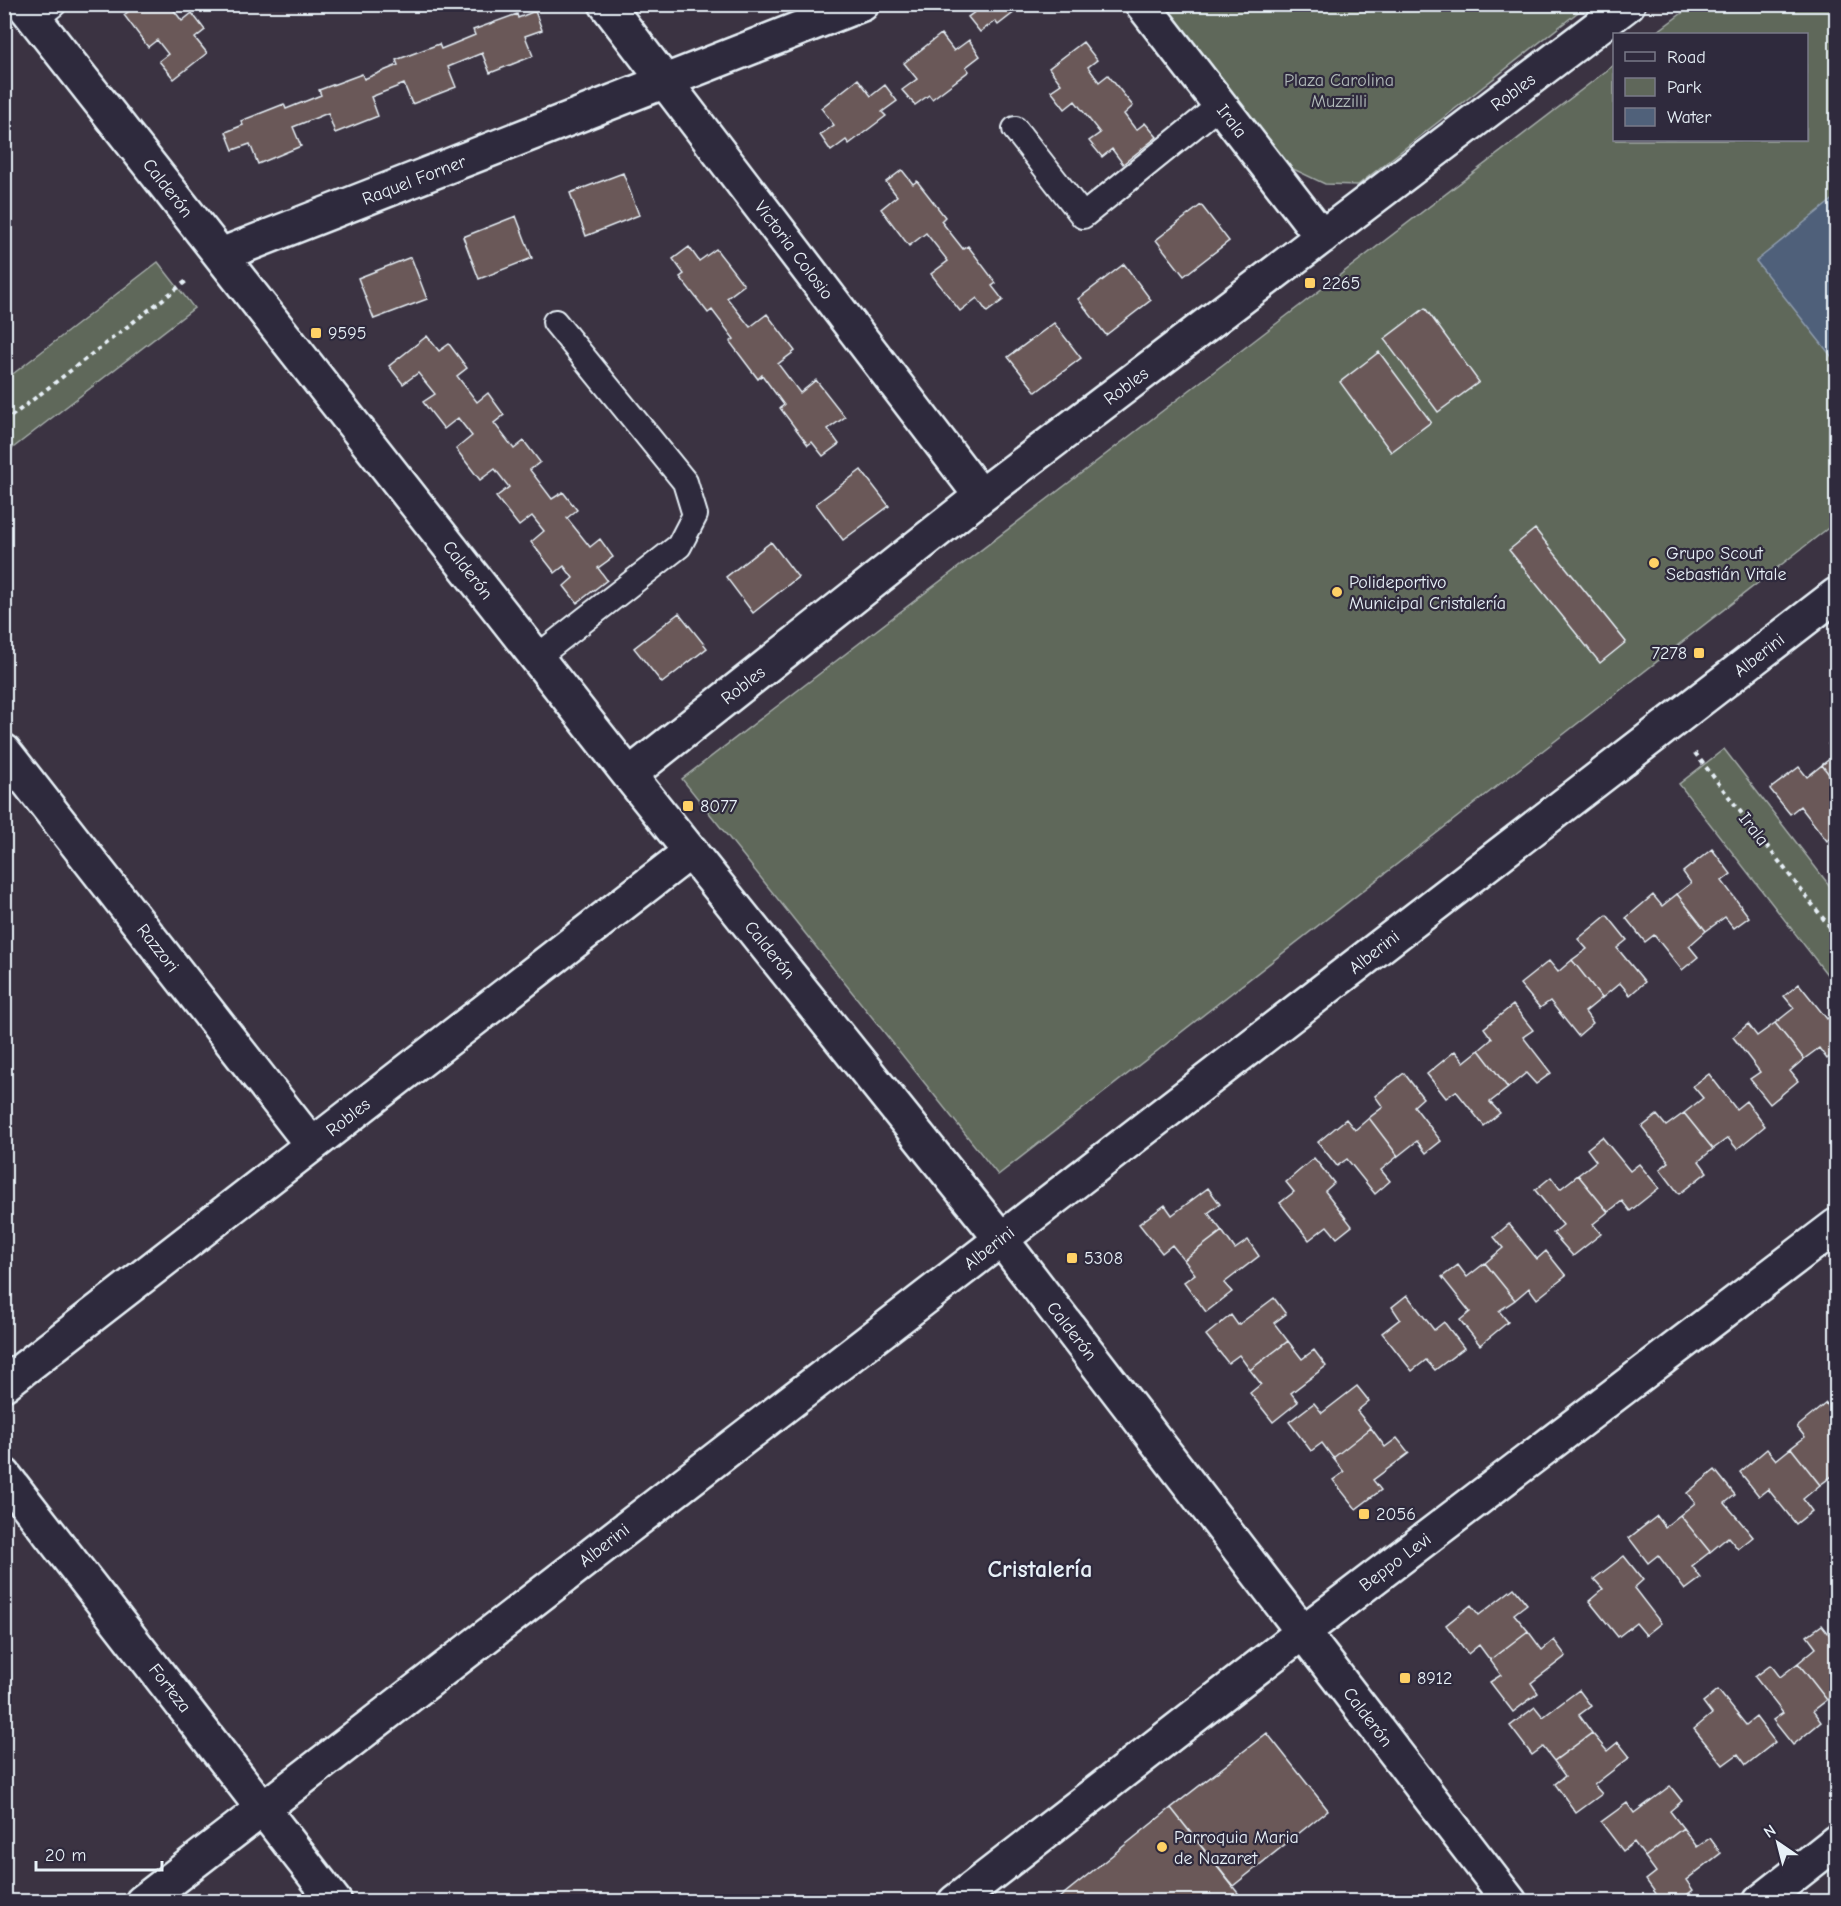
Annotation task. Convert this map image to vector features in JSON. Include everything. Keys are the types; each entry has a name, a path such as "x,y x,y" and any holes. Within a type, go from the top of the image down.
{"street":[{"name":"Victoria Colosio","path":"606,4 981,496"},
{"name":"Raquel Forner","path":"221,255 862,4"},
{"name":"Irala","path":"1142,4 1322,237"},
{"name":"Robles","path":"630,775 981,496 1628,4"},
{"name":"Calderón","path":"37,9 221,255 691,852 1001,1239 1510,1902"},
{"name":"Alberini","path":"142,1902 1836,595"},
{"name":"Razzori","path":"4,751 312,1145"},
{"name":"Robles","path":"4,1383 691,852"},
{"name":"Beppo Levi","path":"955,1902 1303,1632 1836,1226"},
{"name":"Forteza","path":"4,1475 335,1902"},
{"path":"1760,1902 1836,1842"}],"lane":[{"path":"1015,129 1083,216 1220,105"},
{"path":"537,657 679,546 695,515 685,482 555,322"}],"path":[{"path":"4,422 221,255"},
{"name":"Irala","path":"1671,723 1836,935"}],"green space":[{"name":"Plaza Carolina Muzzilli","path":"1165,5 1587,5 1358,185 1325,184 1291,168"},
{"name":"Polideportivo Municipal Cristalería","path":"1693,5 1836,5 1836,522 998,1175 682,779 1613,66 1613,141 1808,141 1808,33 1655,33"},
{"path":"158,262 194,308 5,454 5,380"},
{"path":"1724,749 1836,894 1836,986 1679,784"}],"water":[{"path":"1836,197 1836,362 1756,261"}],"building":[{"path":"130,4 169,4 182,21 192,13 205,30 195,38 207,53 174,79 159,61 168,54 157,40 148,47 124,15 133,8"},
{"path":"982,4 1025,4 998,25 995,21 980,32 968,17 983,6"},
{"path":"535,11 542,30 525,36 533,56 490,73 482,53 448,67 456,87 412,104 404,84 371,97 378,116 335,133 328,113 293,127 301,146 258,164 250,144 233,150 226,132 243,125 241,121 284,104 286,109 321,95 319,90 362,74 364,79 398,65 396,60 439,44 441,49 475,35 473,30 517,14 518,18"},
{"path":"941,34 954,51 969,40 980,56 966,67 969,71 932,99 929,95 915,105 902,90 917,79 904,63"},
{"path":"1083,42 1097,60 1088,67 1099,82 1108,75 1133,106 1124,114 1136,130 1145,123 1157,137 1123,164 1112,149 1102,157 1089,141 1100,133 1075,101 1065,109 1051,91 1061,84 1049,68"},
{"path":"858,79 871,96 885,85 897,101 882,112 886,116 849,144 846,140 831,151 820,135 834,125 821,108"},
{"path":"902,170 913,184 917,181 945,217 941,221 963,249 968,246 996,283 992,286 1003,300 987,312 977,298 960,311 931,274 948,261 926,233 909,246 881,209 897,196 886,182"},
{"path":"623,173 639,215 586,236 570,193"},
{"path":"1201,205 1229,241 1184,276 1156,240"},
{"path":"516,216 532,258 479,279 463,237"},
{"path":"689,247 699,261 716,249 744,285 727,298 750,327 767,314 795,351 778,364 800,393 816,380 845,417 828,429 839,444 823,456 812,442 808,445 780,408 784,405 762,375 758,379 730,342 734,339 712,310 708,313 680,277 684,274 673,259"},
{"path":"411,257 427,299 374,319 358,278"},
{"path":"1124,264 1151,300 1106,335 1078,299"},
{"path":"1425,308 1479,382 1438,412 1384,339"},
{"path":"1054,323 1081,358 1036,392 1008,357"},
{"path":"427,336 439,351 449,344 467,368 457,376 477,402 488,393 504,415 494,423 514,449 524,441 540,462 530,470 552,499 563,492 577,510 567,518 590,547 600,539 613,557 598,568 607,580 577,603 564,586 573,578 564,566 555,573 531,542 544,531 532,516 519,526 496,497 509,487 495,469 480,480 456,449 472,436 458,418 444,429 423,402 435,394 418,373 403,384 389,366"},
{"path":"1379,352 1431,422 1391,452 1340,382"},
{"path":"861,470 889,506 843,540 816,504"},
{"path":"1535,529 1626,642 1600,663 1509,550"},
{"path":"771,542 798,577 753,613 726,577"},
{"path":"679,613 707,648 662,683 634,648"},
{"path":"1836,737 1836,754 1828,744"},
{"path":"1836,754 1836,784 1822,765"},
{"path":"1822,765 1836,784 1836,814 1834,817 1836,833 1827,841 1800,806 1790,814 1770,789 1799,767 1807,777"},
{"path":"1712,849 1731,874 1722,881 1749,917 1734,928 1725,917 1706,931 1677,894 1691,883 1683,872"},
{"path":"1677,894 1706,931 1689,946 1698,957 1682,970 1654,935 1645,942 1626,918 1653,895 1662,906"},
{"path":"1607,915 1627,940 1617,948 1645,982 1630,995 1620,983 1602,998 1572,960 1587,949 1578,939"},
{"path":"1572,960 1602,998 1585,1012 1593,1023 1578,1036 1550,1001 1540,1008 1520,984 1549,961 1558,972"},
{"path":"1799,984 1827,1019 1836,1011 1836,1051 1827,1059 1819,1048 1804,1059 1775,1023 1794,1008 1784,996"},
{"path":"1513,1005 1533,1030 1523,1037 1551,1073 1536,1084 1526,1073 1508,1088 1479,1050 1492,1039 1484,1028"},
{"path":"1775,1023 1804,1059 1790,1071 1798,1081 1770,1104 1750,1079 1760,1072 1733,1037 1748,1024 1757,1036"},
{"path":"1479,1050 1508,1088 1490,1102 1500,1113 1484,1126 1456,1091 1446,1098 1427,1074 1455,1051 1464,1062"},
{"path":"1404,1073 1423,1098 1414,1106 1441,1141 1426,1153 1417,1141 1398,1156 1369,1118 1383,1107 1375,1096"},
{"path":"1709,1074 1736,1109 1746,1101 1765,1126 1737,1149 1728,1138 1713,1149 1684,1113 1703,1098 1693,1086"},
{"path":"1684,1113 1713,1149 1699,1161 1707,1172 1679,1194 1660,1169 1669,1162 1642,1127 1657,1115 1666,1126"},
{"path":"1369,1118 1398,1156 1381,1170 1390,1181 1375,1194 1347,1159 1337,1166 1318,1142 1346,1119 1355,1130"},
{"path":"1602,1137 1630,1171 1639,1164 1659,1188 1630,1211 1622,1201 1608,1212 1578,1175 1596,1161 1587,1149"},
{"path":"1314,1158 1334,1183 1325,1191 1352,1226 1337,1238 1327,1226 1309,1240 1280,1203 1294,1192 1286,1182"},
{"path":"1578,1175 1608,1212 1593,1224 1601,1234 1573,1256 1553,1233 1563,1225 1535,1190 1551,1177 1560,1189"},
{"path":"1208,1188 1220,1204 1208,1213 1222,1231 1184,1260 1172,1245 1162,1253 1139,1224 1165,1205 1172,1215"},
{"path":"1509,1224 1537,1259 1546,1251 1566,1276 1537,1299 1529,1288 1515,1300 1485,1263 1503,1248 1494,1237"},
{"path":"1222,1231 1235,1249 1248,1240 1259,1256 1224,1283 1232,1292 1206,1312 1184,1282 1195,1274 1184,1260"},
{"path":"1485,1263 1515,1300 1499,1311 1508,1322 1480,1345 1460,1320 1470,1312 1442,1277 1458,1265 1467,1277"},
{"path":"1407,1295 1434,1330 1444,1322 1464,1348 1435,1370 1426,1360 1412,1371 1382,1333 1400,1319 1392,1307"},
{"path":"1274,1298 1286,1314 1274,1323 1288,1341 1250,1370 1239,1355 1228,1363 1206,1335 1231,1315 1238,1325"},
{"path":"1288,1341 1302,1359 1314,1350 1326,1366 1291,1393 1298,1402 1273,1422 1250,1393 1261,1384 1250,1370"},
{"path":"1357,1386 1369,1401 1357,1411 1371,1428 1333,1458 1322,1443 1311,1451 1289,1422 1314,1403 1322,1413"},
{"path":"1826,1403 1836,1417 1836,1473 1820,1485 1791,1448 1805,1437 1797,1427"},
{"path":"1371,1428 1385,1447 1397,1438 1409,1453 1373,1480 1381,1490 1356,1509 1333,1480 1344,1472 1333,1458"},
{"path":"1791,1448 1820,1485 1803,1499 1812,1511 1796,1524 1768,1489 1759,1496 1740,1472 1767,1449 1776,1460"},
{"path":"1715,1470 1735,1495 1725,1503 1753,1537 1738,1549 1728,1537 1710,1552 1680,1515 1695,1503 1687,1493"},
{"path":"1680,1515 1710,1552 1692,1566 1701,1578 1685,1590 1658,1555 1648,1563 1629,1538 1657,1516 1665,1527"},
{"path":"1624,1556 1643,1580 1634,1588 1661,1623 1646,1635 1636,1623 1618,1637 1589,1601 1603,1589 1594,1579"},
{"path":"1514,1588 1527,1604 1514,1614 1528,1631 1490,1660 1479,1645 1468,1654 1446,1625 1471,1605 1479,1615"},
{"path":"1822,1625 1836,1643 1836,1693 1827,1700 1798,1663 1816,1648 1807,1636"},
{"path":"1528,1631 1542,1650 1554,1640 1566,1656 1531,1683 1538,1693 1513,1712 1490,1682 1501,1675 1490,1660"},
{"path":"1798,1663 1827,1700 1813,1711 1821,1722 1793,1745 1773,1720 1783,1713 1755,1677 1771,1665 1780,1677"},
{"path":"1579,1690 1591,1706 1579,1715 1592,1733 1554,1761 1543,1747 1532,1755 1510,1726 1535,1707 1543,1717"},
{"path":"1718,1690 1746,1725 1756,1717 1775,1742 1746,1765 1738,1754 1723,1765 1694,1729 1712,1714 1703,1702"},
{"path":"1267,1733 1328,1810 1233,1886 1171,1808"},
{"path":"1592,1733 1607,1751 1618,1742 1630,1757 1594,1785 1602,1794 1576,1813 1555,1784 1565,1776 1554,1761"},
{"path":"1670,1786 1682,1801 1670,1811 1683,1828 1645,1857 1634,1842 1623,1851 1601,1822 1627,1803 1634,1813"},
{"name":"Parroquia Maria de Nazaret","path":"1171,1808 1245,1902 1054,1902"},
{"path":"1683,1828 1697,1847 1710,1838 1721,1853 1686,1880 1693,1890 1678,1902 1662,1902 1646,1880 1656,1872 1645,1857"}],"place":[{"name":"2265","path":"1310,283"},
{"name":"9595","path":"316,333"},
{"name":"Grupo Scout Sebastián Vitale","path":"1654,563"},
{"name":"Polideportivo Municipal Cristalería","path":"1337,592"},
{"name":"7278","path":"1699,653"},
{"name":"8077","path":"688,806"},
{"name":"5308","path":"1072,1258"},
{"name":"2056","path":"1364,1514"},
{"name":"8912","path":"1405,1678"},
{"name":"Parroquia Maria de Nazaret","path":"1162,1847"}],"district":[{"name":"Cristalería","path":"1040,1569"}]}
